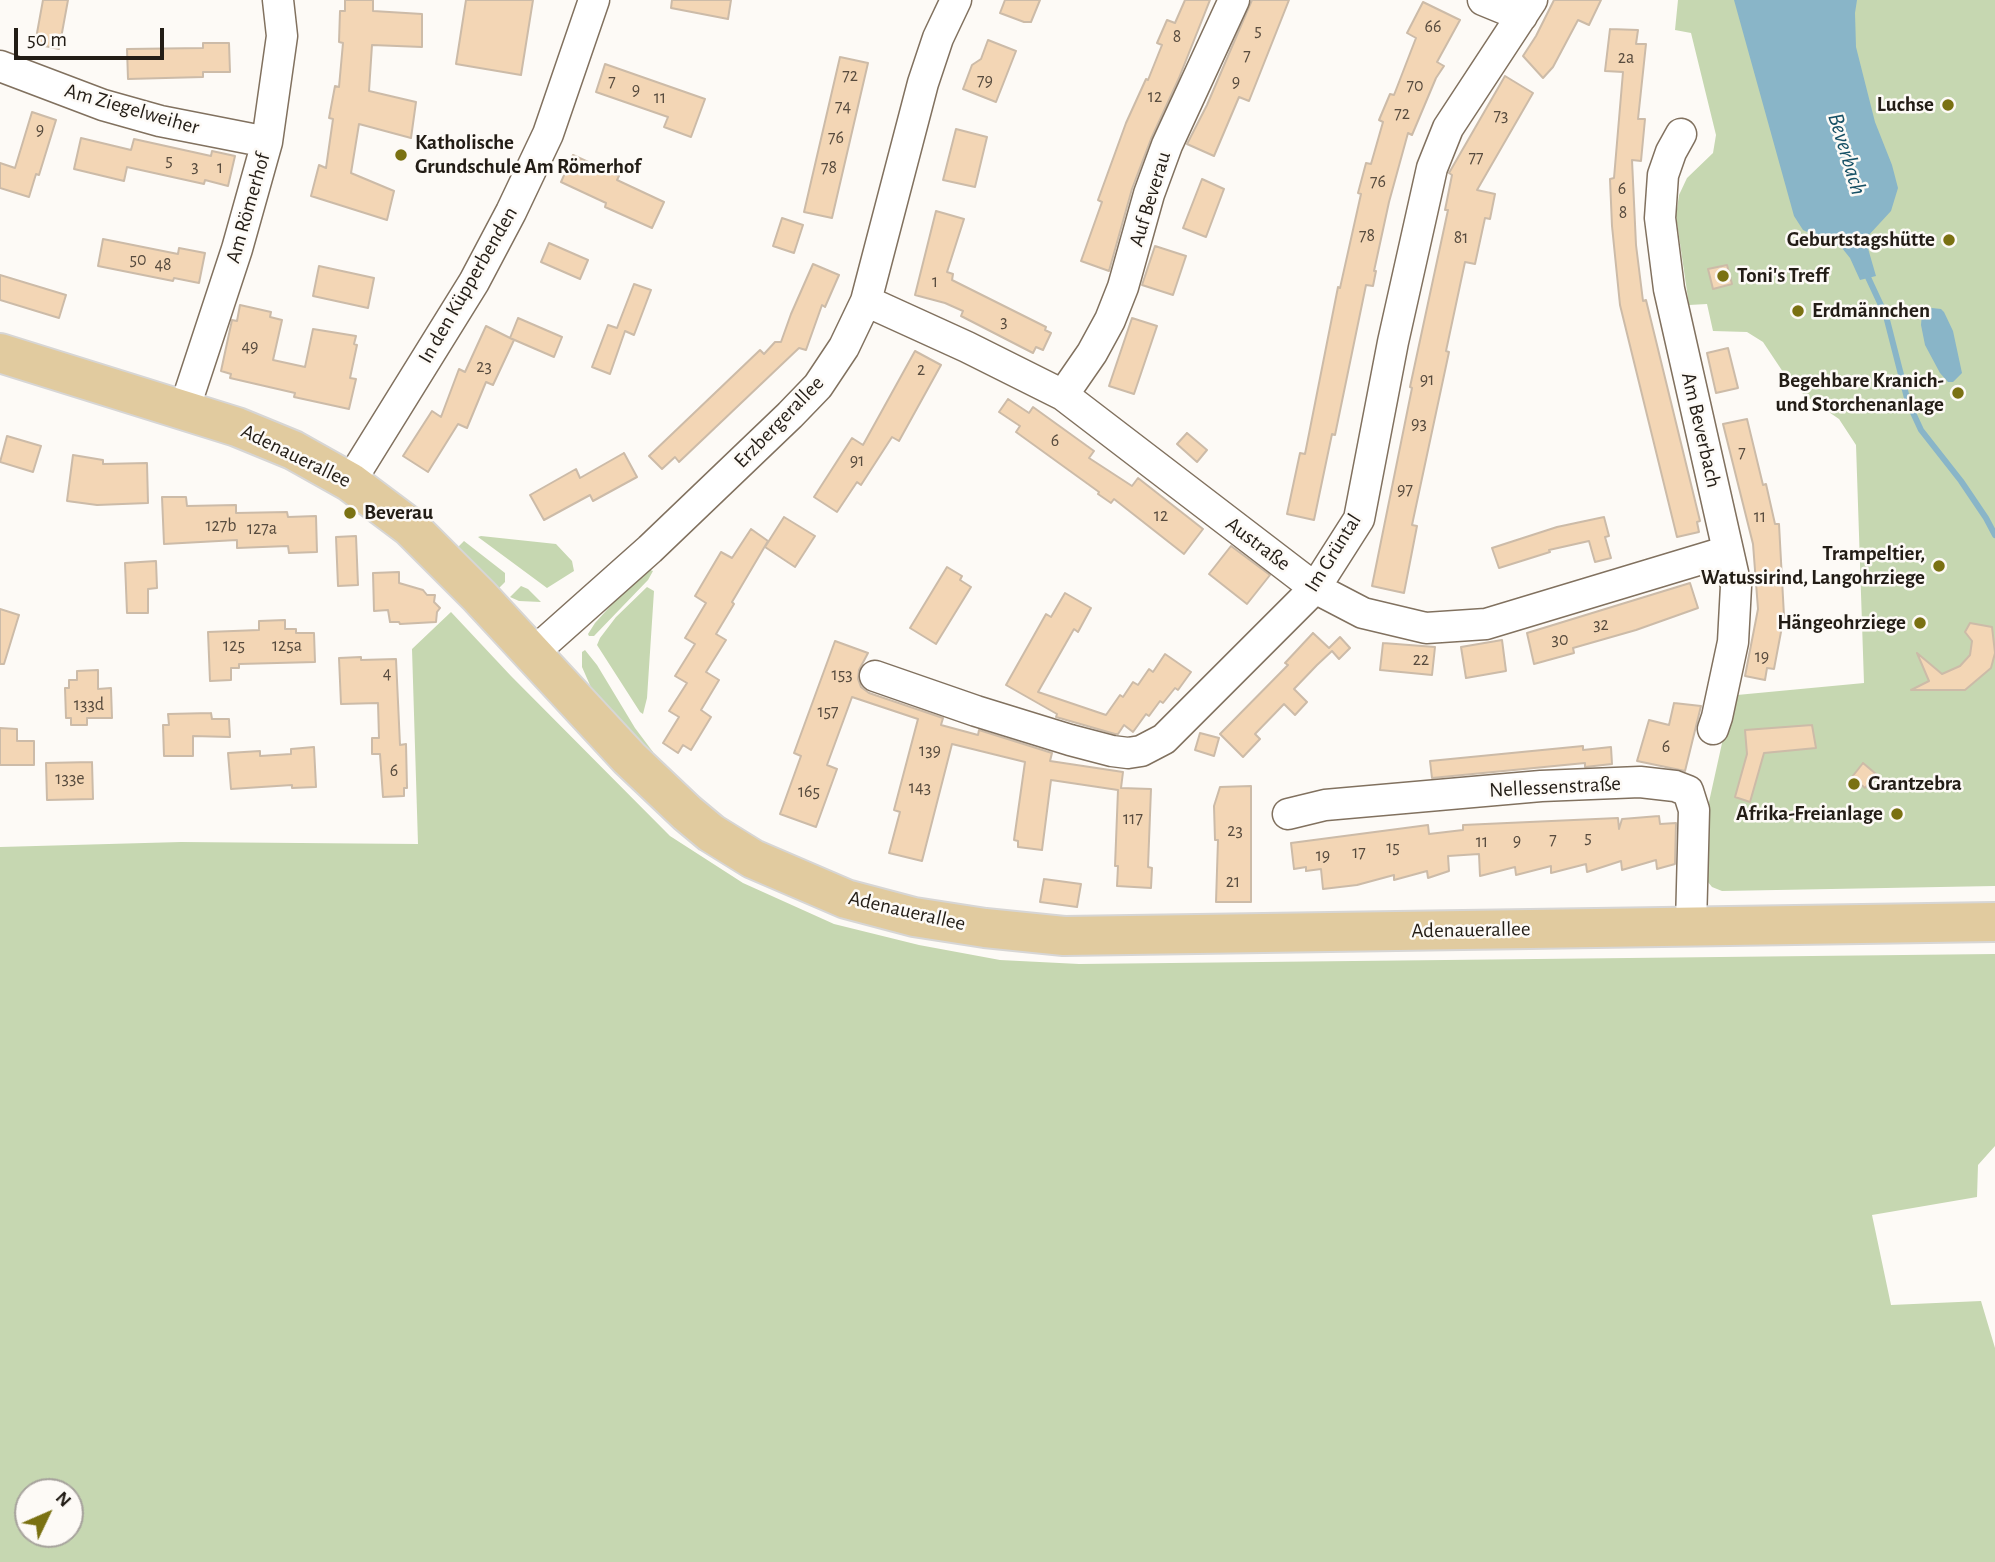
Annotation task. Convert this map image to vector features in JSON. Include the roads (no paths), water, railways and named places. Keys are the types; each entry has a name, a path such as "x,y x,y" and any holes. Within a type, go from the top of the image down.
{"main road":[{"name":"Adenauerallee","path":"0,353 184,410 272,441 350,482 410,527 479,596 629,758 687,813 753,859 834,894 914,917 1064,936 1995,922"}],"street":[{"name":"Am Römerhof","path":"184,410 237,250 267,142 282,36 278,0"},
{"name":"In den Küpperbenden","path":"350,482 474,282 511,212 548,134 594,0"},
{"name":"Erzbergerallee","path":"532,654 650,549 790,415 818,386 844,347 866,301 923,83 938,38 956,0"},
{"name":"Auf Beverau","path":"1063,395 1092,353 1110,320 1123,287 1149,194 1167,145 1234,0"},
{"path":"1483,0 1527,8"},
{"name":"Im Grüntal","path":"875,676 1080,743 1112,751 1141,751 1164,739 1315,588 1359,519 1393,342 1432,168 1448,128 1527,8"},
{"name":"Am Ziegelweiher","path":"0,66 103,105 160,121 267,142"},
{"name":"Am Beverbach","path":"1681,134 1663,175 1660,218 1669,289 1736,586 1733,642 1713,729"},
{"name":"Austraße","path":"866,301 1063,395 1315,588 1363,613 1426,628 1486,624 1728,551"},
{"name":"Nellessenstraße","path":"1288,814 1325,804 1541,786 1640,782 1675,786 1688,791 1694,810 1691,925"}],"water":[{"path":"1734,0 1857,0 1856,47 1875,122 1898,188 1891,211 1868,236 1867,245 1876,276 1860,280 1842,248 1803,230 1794,216"},
{"path":"1932,308 1944,312 1953,331 1962,373 1953,382 1948,382 1940,373 1925,345 1921,325 1922,313"}],"waterway":[{"name":"Beverbach","path":"1866,273 1886,316 1908,402 1921,430 1961,481 1995,535"}],"place":[{"name":"Luchse","path":"1948,105"},
{"name":"Katholische Grundschule Am Römerhof","path":"401,155"},
{"name":"Geburtstagshütte","path":"1949,240"},
{"name":"Toni's Treff","path":"1723,276"},
{"name":"Erdmännchen","path":"1798,311"},
{"name":"Begehbare Kranich- und Storchenanlage","path":"1958,393"},
{"name":"Beverau","path":"350,513"},
{"name":"Trampeltier, Watussirind, Langohrziege","path":"1939,566"},
{"name":"Hängeohrziege","path":"1920,623"},
{"name":"Grantzebra","path":"1854,784"},
{"name":"Afrika-Freianlage","path":"1897,814"}]}
